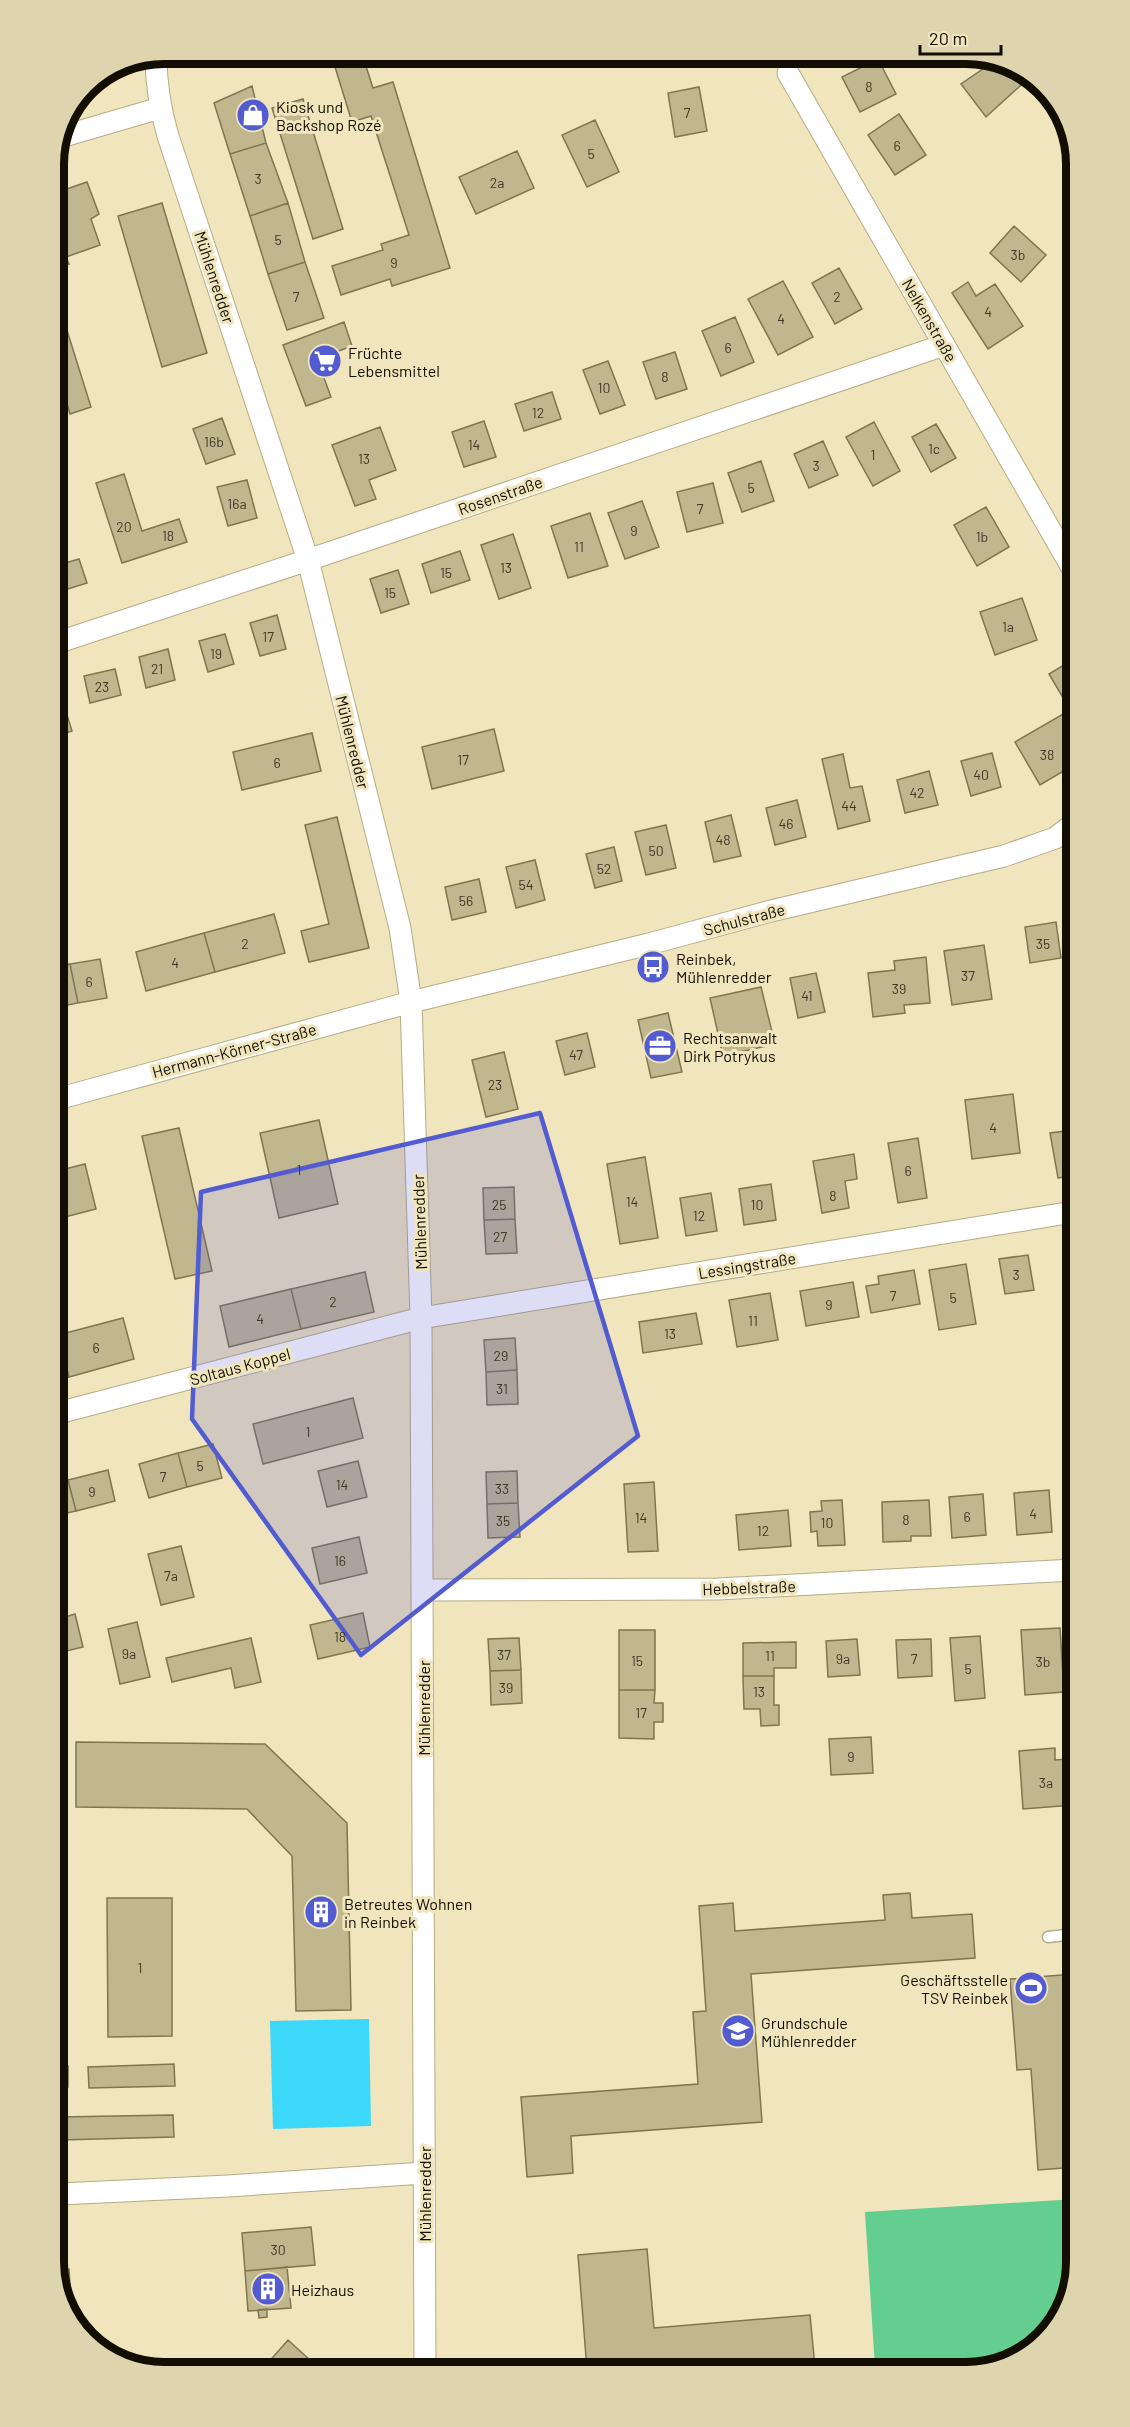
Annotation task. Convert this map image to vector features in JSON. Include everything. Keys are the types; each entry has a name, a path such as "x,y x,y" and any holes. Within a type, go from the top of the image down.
{"street":[{"name":"Mühlenredder","path":"156,65 160,108 308,560 400,928 411,1002 422,1318 425,2362"},
{"name":"Nelkenstraße","path":"788,73 1066,557"},
{"path":"69,134 160,108"},
{"name":"Rosenstraße","path":"65,640 944,345"},
{"name":"Schulstraße","path":"411,1002 649,944 771,911 1004,856 1055,838 1066,830"},
{"name":"Hermann-Körner-Straße","path":"65,1097 411,1002"},
{"name":"Lessingstraße","path":"422,1318 1066,1213"},
{"name":"Soltaus Koppel","path":"64,1411 422,1318"},
{"name":"Hebbelstraße","path":"423,1590 718,1589 1066,1570"},
{"path":"64,2194 424,2173"}],"lane":[{"path":"1048,1936 1066,1935"}],"highlighted area":[{"path":"540,1113 638,1436 361,1655 192,1419 201,1192"}],"green space":[{"path":"1066,2200 1065,2275 1060,2295 1052,2312 1045,2323 1026,2342 1010,2352 985,2361 875,2362 865,2212"}],"water":[{"path":"369,2019 371,2126 273,2129 270,2021"}],"building":[{"path":"334,64 365,64 373,88 393,82 450,268 392,286 390,279 341,295 332,266 383,250 381,244 409,235 371,116 352,122"},
{"path":"866,65 881,65 896,94 860,112 842,77"},
{"path":"986,67 1004,72 1023,83 986,117 961,84"},
{"path":"252,86 266,143 230,154 214,103"},
{"path":"699,87 707,131 675,137 668,93"},
{"path":"303,99 343,229 313,239 272,108"},
{"path":"899,114 926,155 895,175 868,135"},
{"path":"595,120 619,172 587,187 562,135"},
{"path":"266,143 288,203 250,216 230,154"},
{"path":"517,151 534,188 476,214 459,177"},
{"path":"87,182 99,214 91,219 100,245 66,257 69,264 65,264 65,190"},
{"path":"162,203 207,353 162,367 118,216"},
{"path":"288,203 305,262 268,274 250,216"},
{"path":"1014,226 1046,255 1021,282 990,253"},
{"path":"305,262 324,318 287,330 268,274"},
{"path":"839,268 862,309 835,324 812,283"},
{"path":"783,281 813,337 778,355 748,299"},
{"path":"968,282 976,296 995,284 1023,326 988,349 952,293"},
{"path":"735,317 754,362 721,376 702,331"},
{"path":"344,322 352,346 317,359 331,397 306,406 283,345"},
{"path":"65,324 91,407 70,414 65,397"},
{"path":"675,352 687,389 656,399 643,362"},
{"path":"608,361 625,405 600,414 583,370"},
{"path":"552,392 561,419 524,431 515,404"},
{"path":"222,418 235,454 206,464 193,429"},
{"path":"484,421 496,457 464,467 452,432"},
{"path":"874,422 900,471 873,486 846,437"},
{"path":"936,424 956,458 931,472 912,437"},
{"path":"380,427 396,470 369,480 376,499 355,506 332,445"},
{"path":"823,441 838,475 809,488 794,454"},
{"path":"761,461 774,501 742,512 728,473"},
{"path":"124,474 142,531 179,519 187,542 122,563 96,483"},
{"path":"247,480 257,518 228,526 217,487"},
{"path":"713,483 723,523 687,532 677,492"},
{"path":"642,501 659,547 625,559 608,513"},
{"path":"986,507 1009,547 977,566 954,525"},
{"path":"590,513 608,566 568,578 551,526"},
{"path":"513,534 531,588 499,599 481,545"},
{"path":"460,551 470,580 431,593 422,564"},
{"path":"79,559 87,583 65,590 65,563"},
{"path":"398,570 409,604 381,613 370,579"},
{"path":"1022,598 1037,640 995,655 980,612"},
{"path":"277,615 286,649 260,656 250,623"},
{"path":"225,634 234,664 208,672 199,641"},
{"path":"168,649 175,680 146,688 139,657"},
{"path":"1066,664 1066,703 1049,674"},
{"path":"115,669 121,695 90,703 84,676"},
{"path":"65,708 72,731 65,733"},
{"path":"1066,712 1066,770 1040,785 1015,742"},
{"path":"494,729 504,771 432,789 422,747"},
{"path":"312,733 321,771 242,790 233,752"},
{"path":"992,753 1001,787 971,796 961,761"},
{"path":"843,754 850,788 862,786 870,821 838,829 822,759"},
{"path":"929,771 938,805 905,813 897,780"},
{"path":"797,800 806,837 775,845 766,808"},
{"path":"731,815 741,856 714,862 705,822"},
{"path":"337,817 369,948 309,962 301,931 329,924 305,825"},
{"path":"666,825 676,868 646,875 635,832"},
{"path":"614,847 622,881 595,888 586,854"},
{"path":"535,860 545,900 516,908 506,867"},
{"path":"479,879 486,912 452,920 445,887"},
{"path":"274,914 285,953 215,972 204,933"},
{"path":"1056,922 1061,958 1030,963 1025,927"},
{"path":"204,933 215,972 146,991 136,952"},
{"path":"984,945 992,999 952,1005 944,951"},
{"path":"926,957 930,1003 904,1005 905,1013 873,1017 868,973 895,970 894,961"},
{"path":"100,959 107,998 78,1003 70,964"},
{"path":"70,964 78,1003 65,1006 65,965"},
{"path":"816,973 825,1012 798,1018 790,978"},
{"path":"761,987 775,1044 723,1056 710,998"},
{"name":"Rechtsanwalt Dirk Potrykus","path":"668,1013 682,1072 651,1078 638,1020"},
{"path":"587,1033 595,1067 565,1075 556,1041"},
{"path":"504,1052 518,1109 486,1117 472,1060"},
{"path":"1013,1094 1020,1153 972,1159 965,1100"},
{"path":"319,1120 338,1204 279,1218 260,1133"},
{"path":"179,1128 212,1271 175,1279 142,1136"},
{"path":"1066,1131 1066,1177 1058,1178 1050,1133"},
{"path":"918,1138 927,1198 898,1203 888,1143"},
{"path":"854,1154 857,1179 845,1181 849,1208 822,1213 813,1161"},
{"path":"645,1157 658,1238 620,1244 607,1164"},
{"path":"85,1164 96,1209 64,1217 65,1169"},
{"path":"771,1184 776,1220 744,1225 739,1189"},
{"path":"514,1187 515,1219 484,1220 483,1188"},
{"path":"711,1193 717,1231 686,1236 680,1198"},
{"path":"515,1219 517,1253 486,1254 484,1220"},
{"path":"1028,1255 1034,1290 1005,1294 999,1259"},
{"path":"966,1264 976,1324 939,1330 929,1270"},
{"path":"914,1270 920,1304 871,1313 866,1286 879,1284 878,1276"},
{"path":"365,1272 374,1312 301,1329 291,1289"},
{"path":"853,1282 859,1317 806,1326 800,1291"},
{"path":"291,1289 301,1329 229,1347 220,1306"},
{"path":"770,1293 778,1340 737,1347 729,1300"},
{"path":"696,1313 702,1344 643,1353 639,1322"},
{"path":"123,1318 134,1359 69,1377 64,1360 64,1333"},
{"path":"515,1338 517,1370 486,1372 484,1340"},
{"path":"64,1360 69,1377 64,1378"},
{"path":"517,1370 518,1404 487,1405 486,1372"},
{"path":"353,1398 363,1438 263,1464 253,1424"},
{"path":"213,1444 222,1478 187,1487 178,1453"},
{"path":"178,1453 187,1487 149,1498 139,1464"},
{"path":"358,1461 367,1497 327,1507 318,1471"},
{"path":"108,1470 115,1501 76,1511 68,1480"},
{"path":"517,1471 518,1503 487,1504 486,1472"},
{"path":"68,1480 76,1511 64,1514 64,1481"},
{"path":"654,1482 658,1551 628,1552 624,1484"},
{"path":"1049,1490 1052,1532 1017,1535 1014,1493"},
{"path":"983,1494 986,1535 952,1538 949,1497"},
{"path":"842,1500 845,1545 818,1546 817,1531 811,1532 810,1512 822,1511 821,1501"},
{"path":"929,1500 931,1536 911,1536 911,1541 883,1542 882,1502"},
{"path":"518,1503 520,1537 488,1538 487,1504"},
{"path":"788,1510 791,1546 739,1550 736,1515"},
{"path":"359,1537 367,1573 320,1584 312,1548"},
{"path":"181,1546 194,1597 161,1605 148,1554"},
{"path":"363,1613 370,1647 318,1659 310,1625"},
{"path":"75,1614 83,1647 64,1651 64,1617"},
{"path":"137,1622 150,1677 120,1684 108,1629"},
{"path":"1060,1628 1064,1692 1025,1695 1021,1630"},
{"path":"619,1630 655,1630 655,1690 619,1690"},
{"path":"980,1636 985,1698 955,1701 950,1638"},
{"path":"251,1638 261,1682 235,1688 231,1668 172,1682 166,1658"},
{"path":"519,1638 521,1670 490,1671 488,1639"},
{"path":"857,1639 860,1675 828,1677 826,1641"},
{"path":"931,1639 932,1676 898,1678 896,1640"},
{"path":"796,1642 796,1668 774,1668 774,1676 743,1676 743,1643"},
{"path":"521,1670 522,1703 491,1705 490,1671"},
{"path":"743,1676 774,1676 774,1705 779,1705 779,1725 761,1726 760,1709 744,1709"},
{"path":"619,1690 655,1690 654,1703 663,1703 663,1722 654,1722 654,1739 619,1738"},
{"path":"871,1737 873,1773 831,1775 829,1739"},
{"name":"Betreutes Wohnen in Reinbek","path":"76,1742 265,1744 347,1823 351,2010 296,2011 292,1856 247,1809 76,1807"},
{"path":"1055,1748 1055,1760 1066,1759 1066,1806 1023,1809 1019,1751"},
{"path":"910,1893 912,1918 972,1914 975,1958 751,1974 762,2122 571,2136 573,2173 527,2177 521,2097 698,2084 693,2012 706,2011 699,1906 733,1903 735,1931 885,1920 883,1895"},
{"path":"107,1898 172,1898 172,2036 108,2037"},
{"path":"1066,1975 1066,2168 1038,2170 1031,2069 1017,2070 1010,1979"},
{"path":"174,2064 175,2086 89,2088 88,2067"},
{"path":"64,2066 68,2066 68,2087 64,2087"},
{"path":"173,2115 174,2137 64,2140 64,2117"},
{"path":"311,2227 315,2265 245,2271 242,2233"},
{"path":"647,2249 654,2328 810,2315 815,2362 586,2362 578,2255"},
{"name":"Heizhaus","path":"287,2267 291,2308 248,2311 245,2271"},
{"path":"65,2269 69,2269 71,2297 66,2282"},
{"path":"267,2309 267,2317 259,2318 258,2310"},
{"path":"288,2340 312,2362 269,2362"}],"place":[{"name":"Kiosk und Backshop Rozé","path":"253,115"},
{"name":"Früchte Lebensmittel","path":"325,361"},
{"name":"Reinbek, Mühlenredder","path":"653,967"},
{"name":"Rechtsanwalt Dirk Potrykus","path":"660,1046"},
{"name":"Betreutes Wohnen in Reinbek","path":"321,1912"},
{"name":"Geschäftsstelle TSV Reinbek","path":"1031,1988"},
{"name":"Grundschule Mühlenredder","path":"738,2031"},
{"name":"Heizhaus","path":"268,2289"}]}
